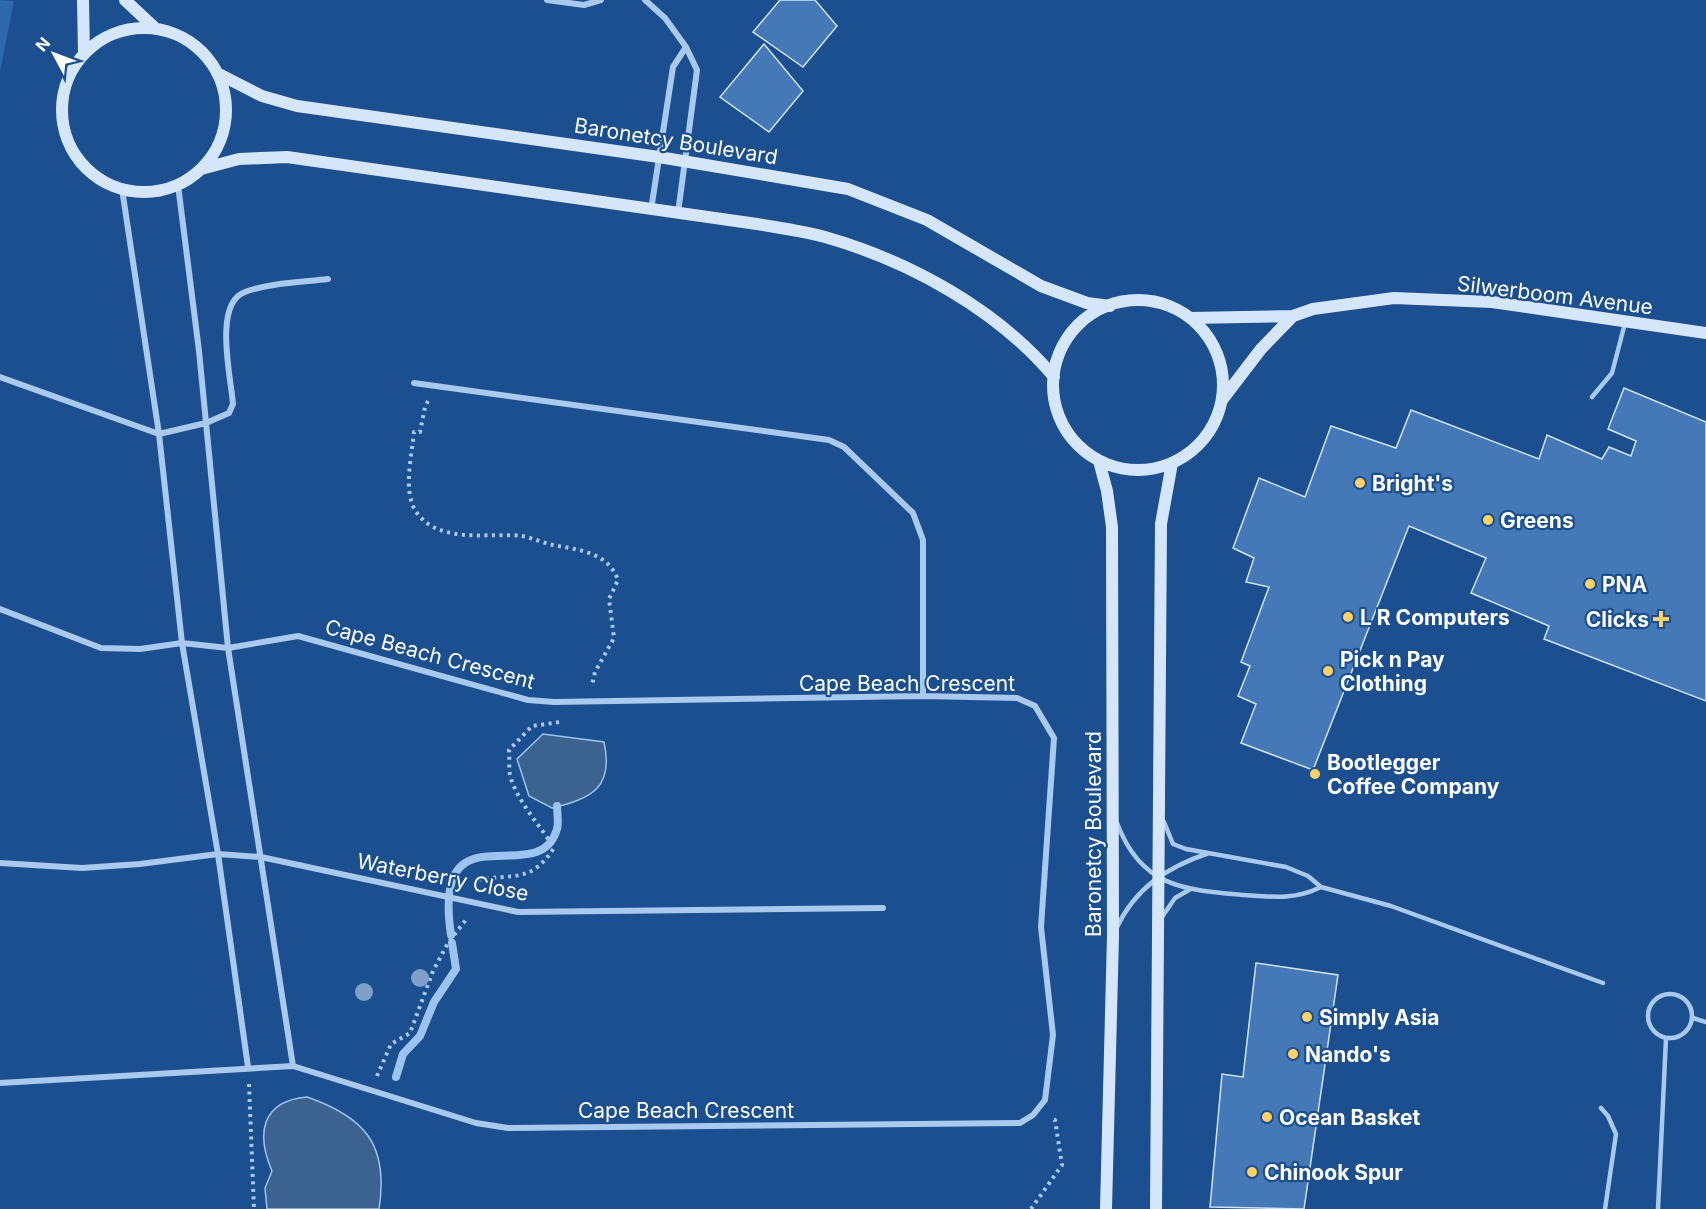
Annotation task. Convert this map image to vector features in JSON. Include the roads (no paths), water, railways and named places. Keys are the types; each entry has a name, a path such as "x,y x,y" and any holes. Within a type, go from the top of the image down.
{"street":[{"path":"83,0 84,54"},
{"path":"125,0 156,29"},
{"path":"547,0 584,5 601,0"},
{"path":"645,0 665,18 686,47 697,70 678,214"},
{"path":"138,28 156,29 178,35 192,43 209,60 225,94 225,124 214,152 201,169 178,185 146,192 122,189 107,183 86,169 75,156 65,133 62,99 70,75 84,54 113,34 138,28"},
{"path":"651,210 673,67 686,47"},
{"name":"Baronetcy Boulevard","path":"217,73 262,96 297,106 659,157 830,185 862,193 927,220 1041,286 1087,303 1110,306"},
{"path":"201,169 238,159 287,157 806,233 863,250 914,273 991,318 1029,349 1054,377"},
{"path":"178,185 206,423 228,648 293,1066"},
{"path":"122,189 159,434 182,643 218,854 248,1067"},
{"path":"0,377 159,434 206,423 229,413 233,404 226,319 233,302 246,291 328,279"},
{"name":"Silwerboom Avenue","path":"1190,318 1293,316 1313,309 1394,298 1492,302 1706,333"},
{"path":"1134,301 1151,302 1175,309 1190,318 1206,335 1217,356 1222,378 1221,402 1214,423 1202,442 1172,463 1135,470 1116,468 1099,461 1077,444 1061,422 1054,395 1054,377 1059,354 1072,333 1089,316 1110,306 1134,301"},
{"name":"Silwerboom Avenue","path":"1221,402 1261,349 1293,316"},
{"path":"414,382 829,440 844,447 913,513 923,540 923,696"},
{"name":"Baronetcy Boulevard","path":"1099,461 1107,491 1112,527 1113,936 1106,1209"},
{"path":"1156,1209 1156,929 1160,811 1161,524 1172,463"},
{"name":"Cape Beach Crescent","path":"0,609 101,648 140,649 182,643 228,648 298,636 528,700 591,702 923,696 1026,700 1035,706 1054,738 1041,927 1053,1035 1045,1100 1034,1115 1020,1123 1008,1125 508,1128 476,1124 293,1066 0,1083"},
{"name":"Waterberry Close","path":"0,863 82,868 140,864 218,854 261,857 518,912 883,908"}],"lane":[{"path":"1592,397 1612,373 1625,323"},
{"path":"1112,809 1130,851 1157,877 1189,890 1281,898 1309,893 1321,887"},
{"path":"1160,811 1167,835 1173,844 1186,849 1286,867 1308,876 1321,887 1391,906 1603,983"},
{"path":"1113,936 1123,914 1136,895 1157,877 1185,861 1210,853"},
{"path":"1156,929 1175,898 1189,890"},
{"path":"1673,993 1683,998 1691,1009 1693,1018 1684,1032 1674,1038 1666,1038 1653,1030 1648,1018 1652,1004 1662,994 1673,993"},
{"path":"1693,1018 1706,1022"},
{"path":"1658,1209 1666,1038"},
{"path":"1601,1107 1616,1134 1605,1209"}],"waterway":[{"path":"451,935 449,895 457,871 471,860 490,856 530,854 546,846 557,829 557,806"},
{"path":"396,1077 403,1054 420,1036 434,1002 456,969 452,943"}],"place":[{"name":"Bright's","path":"1360,483"},
{"name":"Greens","path":"1488,520"},
{"name":"PNA","path":"1590,584"},
{"name":"L R Computers","path":"1348,617"},
{"name":"Clicks","path":"1661,619"},
{"name":"Pick n Pay Clothing","path":"1328,671"},
{"name":"Bootlegger Coffee Company","path":"1315,774"},
{"name":"Simply Asia","path":"1307,1017"},
{"name":"Nando's","path":"1293,1054"},
{"name":"Ocean Basket","path":"1267,1117"},
{"name":"Chinook Spur","path":"1252,1172"}]}
